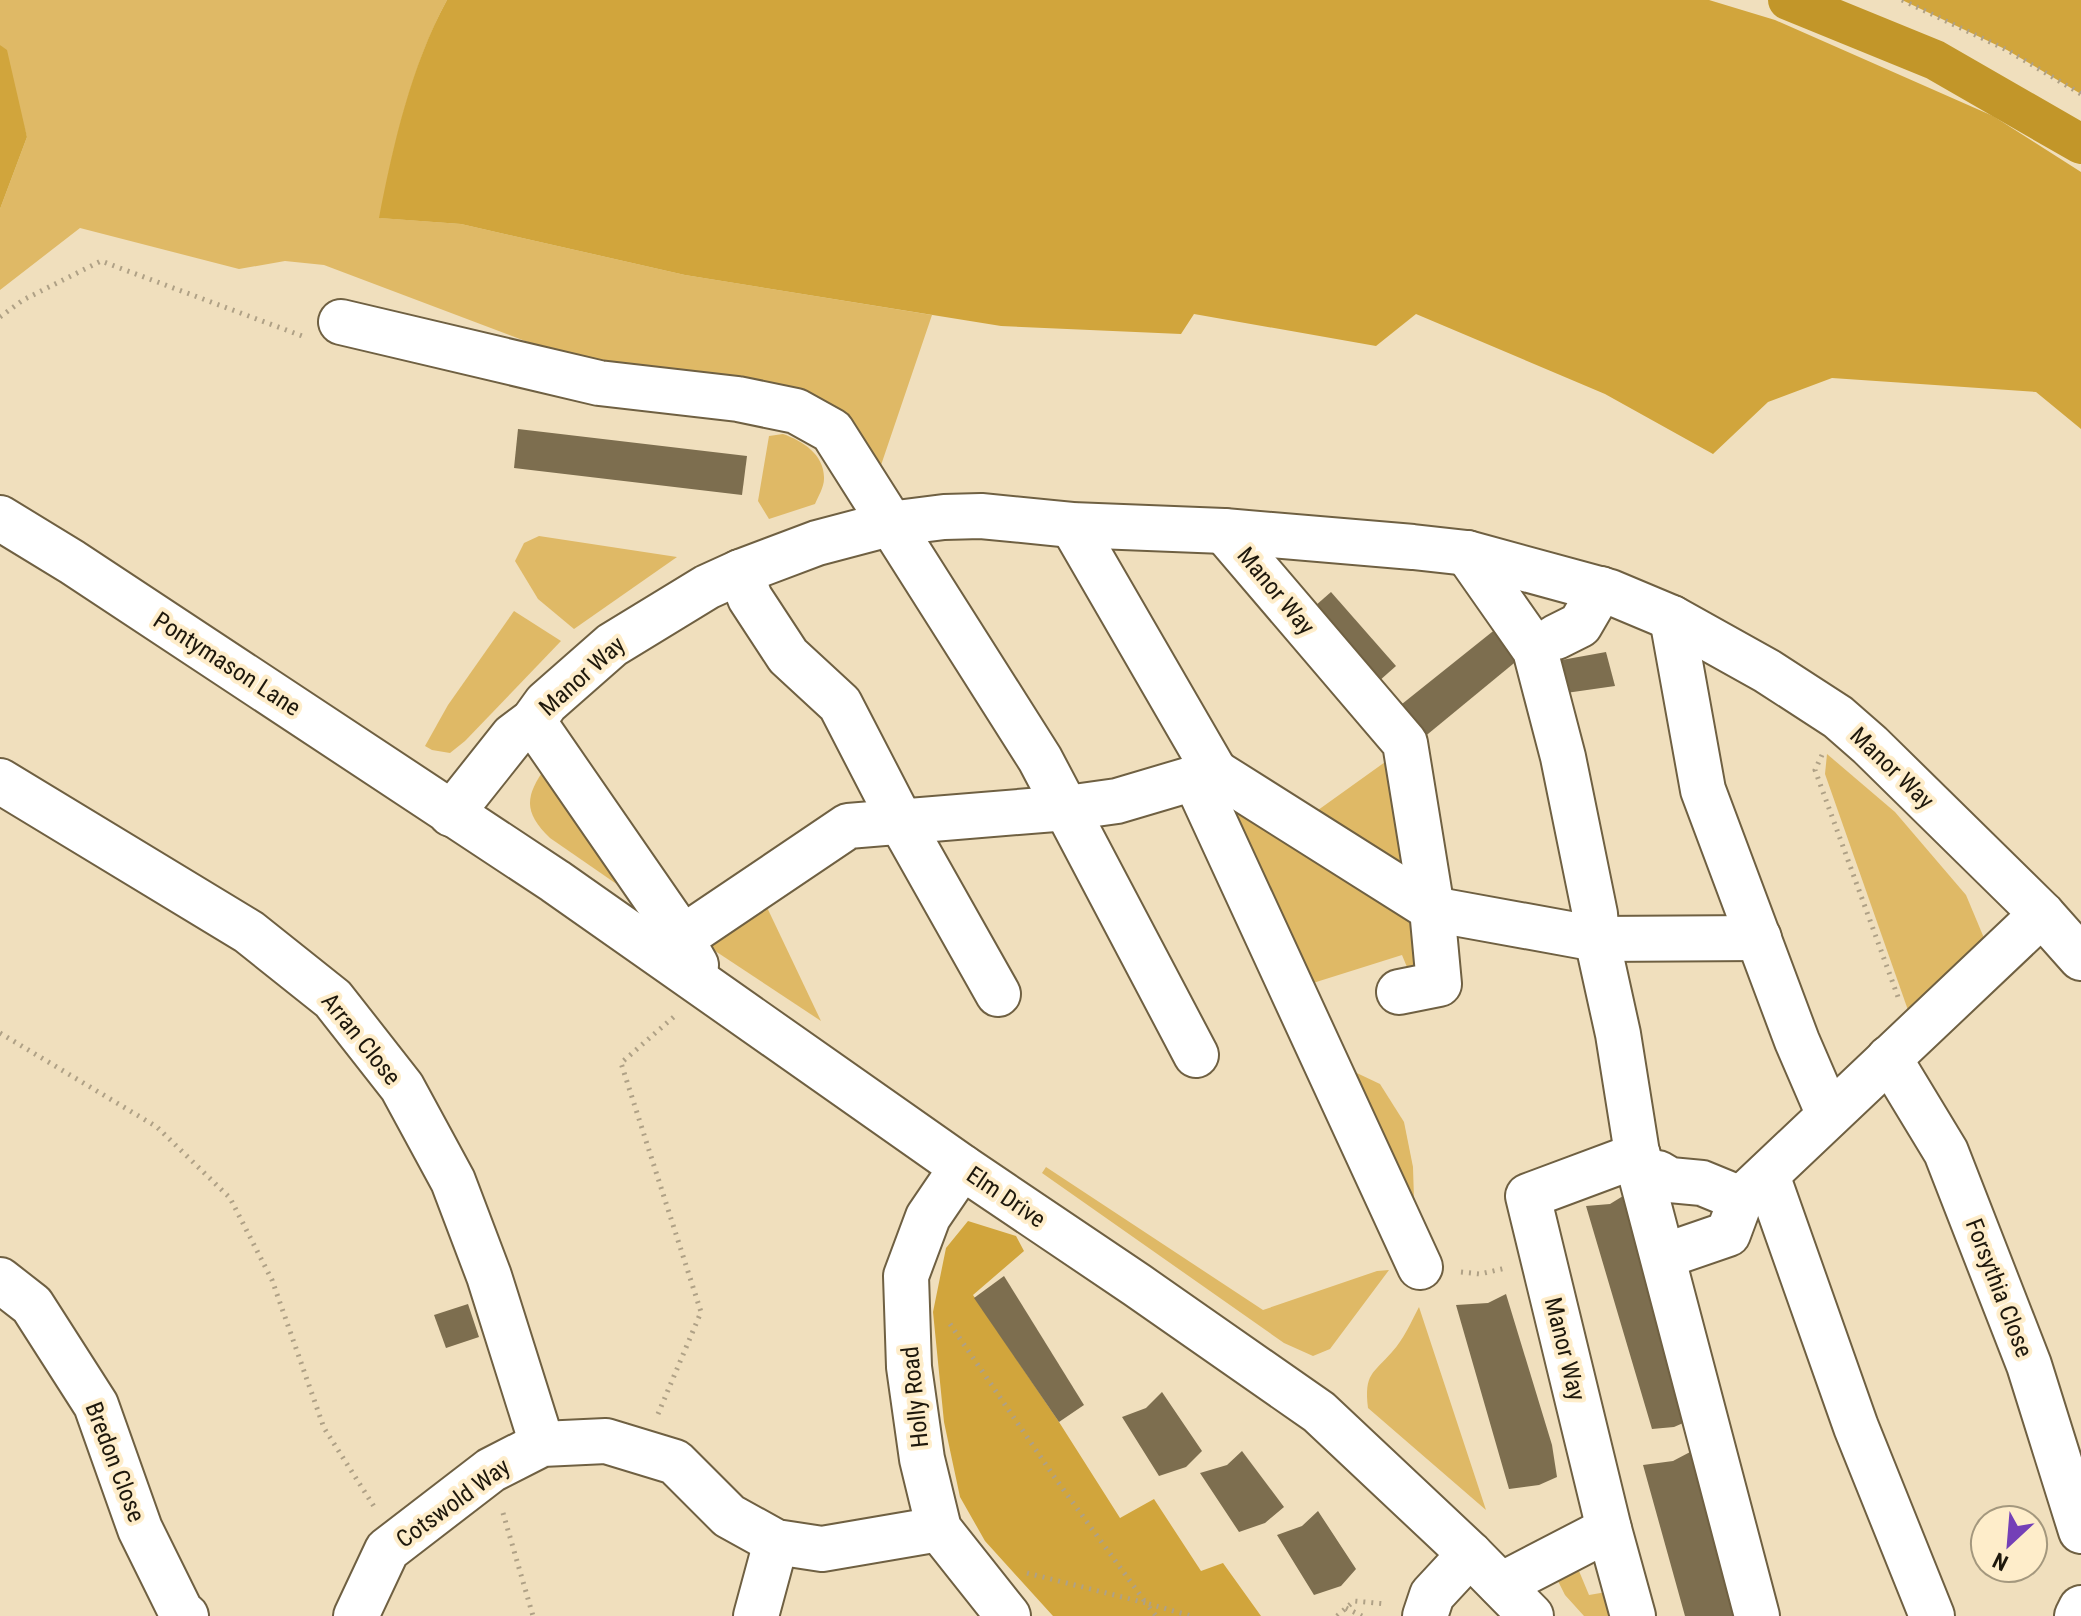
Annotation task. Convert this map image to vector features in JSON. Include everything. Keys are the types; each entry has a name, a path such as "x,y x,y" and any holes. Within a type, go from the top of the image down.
{"street":[{"path":"341,322 599,383 738,399 796,411 832,431 1040,759 1196,1055"},
{"name":"Manor Way","path":"451,814 513,736 533,721 546,703 612,645 707,587 817,543 889,524 944,517 981,516 1072,525 1224,531 1415,564 1467,553 1601,589 1672,618 1758,686 1838,717 2042,914 2081,958"},
{"name":"Pontymason Lane","path":"0,518 72,562 451,814"},
{"path":"1072,525 1205,775 1420,1267"},
{"name":"Manor Way","path":"1224,531 1405,743 1432,909 1439,984 1399,992"},
{"path":"1467,553 1535,650 1563,757 1595,914 1597,939 1649,1169 1664,1256 1757,1616"},
{"path":"740,572 750,598 788,656 840,704 901,822 998,994"},
{"path":"1556,637 1580,625 1601,589"},
{"path":"1672,618 1703,790 1829,1115"},
{"path":"533,721 682,938 709,987"},
{"path":"682,938 848,826 1117,801 1205,775 1432,909 1597,939 1759,938"},
{"name":"Arran Close","path":"0,781 249,932 333,999 402,1087 453,1181 489,1276 542,1444"},
{"name":"Elm Drive","path":"451,814 709,987 962,1167 1319,1412 1531,1616"},
{"path":"1664,1256 1728,1234 1754,1187 2042,914"},
{"name":"Forsythia Close","path":"1900,1047 1946,1152 2029,1365 2081,1531"},
{"name":"Holly Road","path":"962,1167 928,1217 906,1276 909,1367 919,1443 939,1529 1008,1616"},
{"path":"1649,1169 1702,1183 1754,1187"},
{"path":"1649,1169 1713,1239"},
{"name":"Manor Way","path":"1633,1616 1528,1196 1649,1169"},
{"path":"1754,1187 1932,1616"},
{"name":"Bredon Close","path":"0,1280 32,1305 96,1405 140,1529 181,1612 186,1616"},
{"name":"Cotswold Way","path":"356,1616 387,1550 491,1470 542,1444 606,1441 675,1462 729,1516 776,1542 822,1549 939,1529"},
{"path":"1501,1585 1609,1529"},
{"path":"756,1616 776,1542"},
{"path":"1426,1611 1432,1595 1470,1554"},
{"path":"2077,1616 2081,1608"}],"path":[{"path":"1902,0 2007,50 2081,94"},
{"path":"0,317 23,300 101,261 310,339 341,322"},
{"path":"1838,717 1815,770 1900,1047"},
{"path":"642,1452 701,1312 621,1063 709,987"},
{"path":"0,1033 157,1127 230,1198 272,1280 324,1428 366,1498 401,1540"},
{"path":"1420,1267 1480,1274 1543,1258"},
{"path":"906,1276 942,1313 1055,1478 1156,1616"},
{"path":"491,1470 533,1616"},
{"path":"1023,1572 1191,1616"},
{"path":"1337,1616 1354,1601 1426,1611"},
{"path":"1346,1608 1362,1616"}],"shaded area":[{"path":"0,0 447,0 424,51 405,106 380,218 461,224 685,275 932,315 878,474 853,428 605,371 324,265 285,261 239,269 80,228 0,290 0,209 27,137 0,45"},
{"path":"447,0 1709,0 1775,20 1993,116 2081,172 2081,429 2036,392 1832,378 1768,402 1713,454 1605,394 1416,314 1376,346 1194,314 1181,334 1001,326 685,275 461,224 379,218 397,134 413,79"},
{"path":"1902,0 2081,0 2081,94 2007,50"},
{"path":"0,45 7,50 27,137 0,209"},
{"path":"783,434 805,445 817,456 824,482 815,504 769,519 758,501 769,436"},
{"path":"539,536 677,557 574,629 538,599 515,561 524,543"},
{"path":"514,611 561,641 450,753 425,746 448,705"},
{"path":"1406,747 1432,909 1416,989 1402,955 1294,989 1215,772 1300,823"},
{"path":"1827,754 1895,812 1966,895 1984,938 1977,951 1909,1013 1825,774"},
{"path":"546,767 660,914 541,829 530,804 534,787"},
{"path":"763,899 821,1021 694,937"},
{"path":"1342,1066 1380,1084 1404,1122 1413,1167 1414,1200 1403,1231"},
{"path":"1046,1167 1263,1310 1377,1271 1389,1270 1330,1349 1313,1356 1284,1343 1042,1173"},
{"path":"968,1221 1016,1236 1024,1251 973,1295 1120,1518 1154,1499 1201,1571 1223,1563 1261,1616 1053,1616 985,1541 960,1497 944,1422 933,1312 946,1248"},
{"path":"1419,1307 1486,1510 1368,1408 1367,1388 1371,1375 1400,1342"},
{"path":"1579,1571 1589,1595 1618,1590 1626,1616 1584,1616 1565,1595 1558,1581"}],"building":[{"path":"518,429 747,456 742,495 514,468"},
{"path":"1331,592 1396,666 1370,689 1307,613"},
{"path":"1507,620 1530,650 1417,743 1392,712"},
{"path":"1606,652 1615,686 1552,695 1545,663"},
{"path":"1623,1196 1690,1420 1674,1427 1652,1429 1586,1206 1610,1204"},
{"path":"1004,1276 1084,1405 1059,1422 974,1298"},
{"path":"1506,1294 1552,1445 1557,1477 1539,1485 1509,1489 1456,1305 1488,1303"},
{"path":"468,1304 479,1337 446,1348 434,1315"},
{"path":"1162,1392 1202,1451 1186,1467 1159,1476 1122,1417 1146,1408"},
{"path":"1242,1451 1284,1507 1265,1523 1239,1532 1200,1473 1227,1465"},
{"path":"1692,1451 1742,1616 1685,1616 1643,1465 1673,1461"},
{"path":"1318,1511 1356,1569 1341,1586 1314,1595 1277,1535 1302,1526"}],"waterway":[{"path":"1788,0 1935,60 2081,144"}]}
